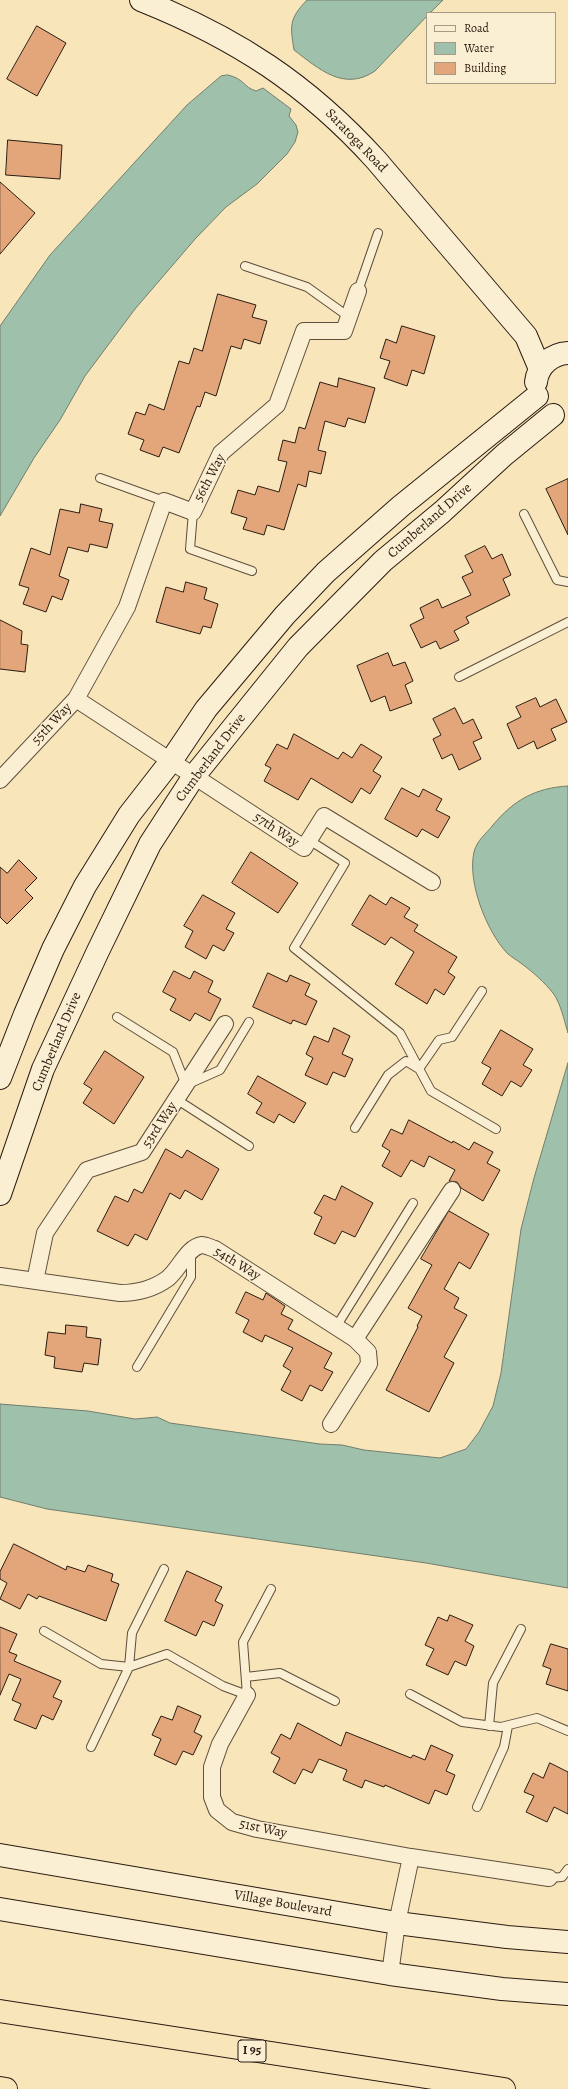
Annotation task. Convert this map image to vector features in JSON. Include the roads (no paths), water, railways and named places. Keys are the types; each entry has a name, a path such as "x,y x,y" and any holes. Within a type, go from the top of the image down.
{"highway":[{"name":"I 95","path":"0,2012 504,2089"},
{"path":"0,2088 6,2089"}],"street":[{"name":"Saratoga Road","path":"141,0 185,18 232,42 274,68 316,100 352,134 376,160 526,336 540,369"},
{"name":"56th Way","path":"164,501 193,512 221,453 277,405 304,332 344,331 358,291"},
{"name":"Saratoga Road","path":"526,336 565,353"},
{"path":"537,396 536,386 540,369 546,361 565,353"},
{"name":"Cumberland Drive","path":"0,1078 53,949 85,886 129,815 171,761 206,709 285,615 326,572 401,506 537,396 541,403 561,417 504,455 442,512 383,561 298,647 194,776 150,844 91,965 43,1069 0,1194"},
{"path":"76,699 127,607 164,501"},
{"name":"55th Way","path":"0,780 76,699 171,761"},
{"name":"57th Way","path":"171,761 304,848 324,816 432,882"},
{"name":"53rd Way","path":"35,1281 45,1233 87,1170 142,1152 225,1024"},
{"path":"355,1339 452,1190"},
{"name":"54th Way","path":"0,1276 120,1294 133,1293 157,1285 168,1278 191,1250 202,1246 214,1249 355,1339 368,1352 368,1364 331,1424"},
{"name":"51st Way","path":"247,1695 220,1744 212,1766 212,1797 217,1810 232,1822 257,1829 411,1857 550,1878"},
{"name":"Village Boulevard","path":"0,1855 397,1923 508,1938 568,1942"},
{"path":"390,1974 397,1923 411,1857"},
{"path":"0,1909 390,1974 502,1989 568,1994"}],"lane":[{"path":"358,291 378,233"},
{"path":"245,266 308,287 349,317"},
{"path":"100,478 164,501"},
{"path":"193,512 190,549 252,571"},
{"path":"524,514 556,580 568,582"},
{"path":"460,677 568,622"},
{"path":"309,840 345,863 294,948 400,1033 431,1091 496,1129"},
{"path":"418,1069 439,1040 452,1037 482,991"},
{"path":"117,1017 173,1052 186,1085 220,1070 249,1022"},
{"path":"355,1128 388,1074 406,1061 418,1069"},
{"path":"176,1099 249,1146"},
{"path":"336,1327 413,1203"},
{"path":"137,1367 191,1277 191,1250"},
{"path":"91,1747 129,1667 132,1633 164,1569"},
{"path":"44,1631 101,1664 129,1667 167,1654 224,1686 247,1695 243,1642 271,1589"},
{"path":"489,1726 493,1683 521,1629"},
{"path":"246,1676 280,1673 335,1701"},
{"path":"410,1694 462,1722 501,1727 537,1718 568,1731"},
{"path":"477,1807 504,1747 508,1726"},
{"path":"550,1878 562,1877 568,1869"}],"water":[{"path":"307,0 443,0 431,12 426,12 426,17 375,71 364,77 353,79 342,79 332,76 322,71 294,50 292,23 301,7"},
{"path":"228,75 238,79 256,91 263,88 291,109 289,116 296,125 298,132 295,142 287,154 257,184 226,207 196,238 135,309 85,376 60,420 34,458 0,516 0,326 50,255 187,105 221,76"},
{"path":"568,786 568,1033 560,1007 553,993 535,974 510,956 492,933 480,906 476,892 473,877 473,864 475,848 479,841 501,816 517,802 545,789"},
{"path":"568,1063 568,1588 426,1563 47,1509 0,1497 0,1404 88,1411 135,1419 157,1417 170,1423 320,1444 342,1445 364,1450 440,1458 466,1449 479,1432 493,1406 501,1373 521,1229 534,1178"}]}
